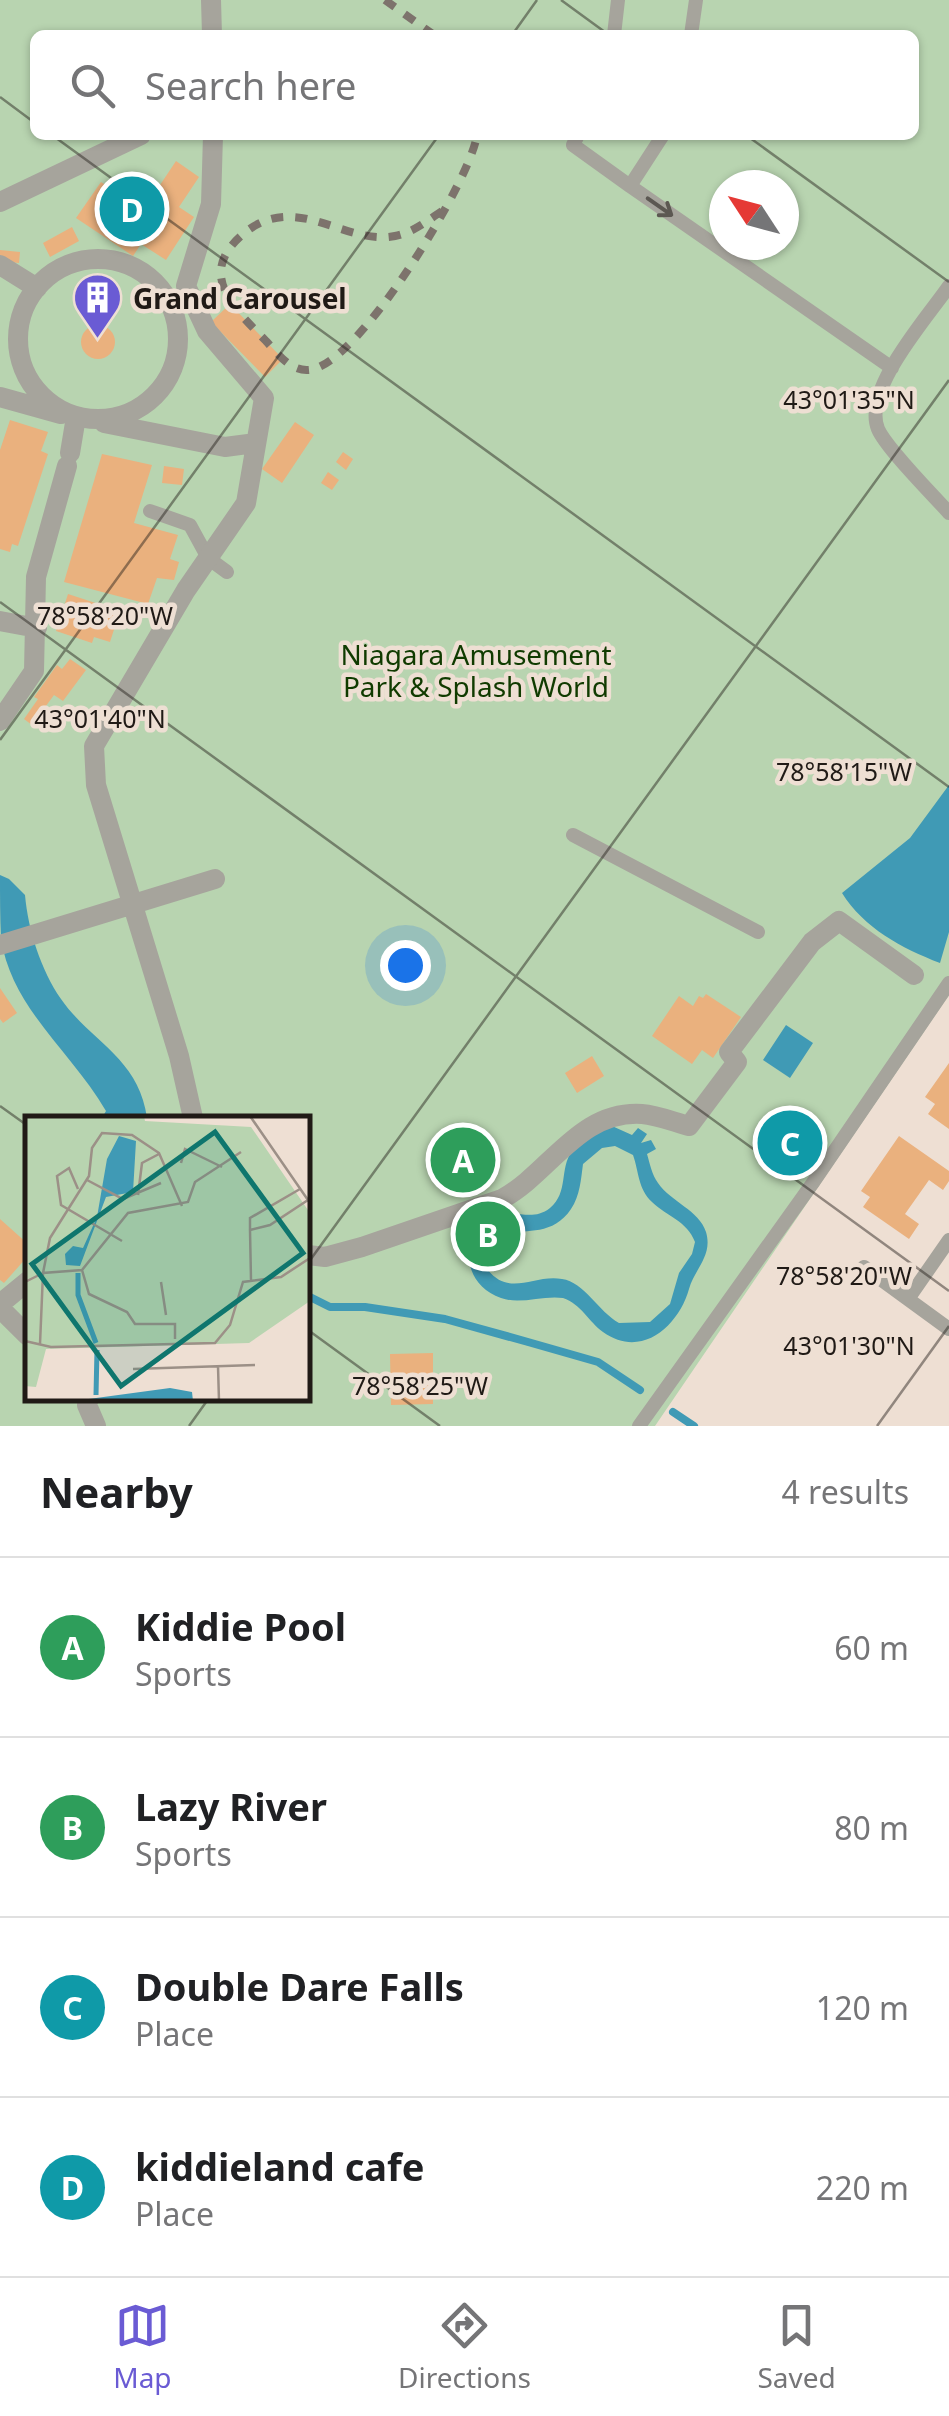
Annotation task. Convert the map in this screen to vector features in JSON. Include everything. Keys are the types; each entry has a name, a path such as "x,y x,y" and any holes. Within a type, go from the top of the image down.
{"street":[{"path":"212,0 212,30"},
{"path":"0,202 130,140"},
{"path":"192,1116 179,1056 96,785 94,746 208,558 246,504 264,398 207,331 186,286 212,204 214,140"},
{"path":"94,258 121,261 146,274 165,294 176,320 178,347 170,374 154,397 131,413 104,420 76,417 53,406 34,389 22,367 17,343 20,318 36,288 47,276 69,264 94,258"},
{"path":"0,265 36,288"},
{"path":"0,398 225,447 256,443"},
{"path":"0,720 34,671 36,578 76,417"},
{"path":"0,621 37,628"},
{"path":"0,945 215,879"},
{"path":"310,1255 326,1257 344,1252 502,1199 520,1189 571,1139 599,1120 642,1114 688,1126 737,1062 728,1052 812,942 839,921 914,975"},
{"path":"25,1284 0,1306 25,1333"},
{"path":"85,1407 96,1426"}],"lane":[{"path":"615,30 618,0"},
{"path":"692,30 696,0"},
{"path":"575,140 573,144 630,186 892,368"},
{"path":"630,186 661,140"},
{"path":"949,286 892,368 874,411 879,432 949,513"},
{"path":"150,510 190,526 208,558 228,572"},
{"path":"573,834 758,932"},
{"path":"639,1426 949,983"},
{"path":"908,1299 949,1240"},
{"path":"864,1267 949,1329"}],"green space":[{"name":"Niagara Amusement Park & Splash World","path":"0,0 949,0 949,995 655,1426 0,1426"}],"water":[{"path":"949,785 949,932 940,963 885,935 861,917 842,893 910,838"},
{"path":"0,875 25,895 37,949 54,988 73,1014 124,1065 142,1097 147,1116 103,1116 106,1111 92,1089 44,1029 17,986 1,938"},
{"path":"786,1025 813,1043 790,1078 763,1060"},
{"path":"612,1126 632,1135 638,1128 647,1134 641,1143 651,1140 656,1149 647,1154 656,1180 697,1218 708,1240 677,1315 657,1334 631,1342 603,1332 575,1304 563,1298 508,1300 487,1291 471,1270 469,1258 476,1234 485,1224 505,1214 537,1214 550,1208 560,1195 572,1151","holes":["615,1146 633,1155 647,1197 682,1224 695,1242 679,1273 670,1304 650,1322 619,1323 570,1281 551,1278 513,1284 496,1278 487,1269 495,1239 559,1222 578,1193 583,1164 602,1148"]},
{"path":"475,1131 496,1158 467,1171 451,1190 437,1175 433,1155 465,1143"}],"building":[{"path":"176,161 199,177 179,207 194,217 166,260 141,244 133,256 76,218 101,182 129,200 144,178 158,188"},
{"path":"72,227 79,241 50,257 43,243"},
{"path":"0,250 20,252 19,263 0,261"},
{"path":"230,304 283,359 265,377 211,322"},
{"name":"Grand Carousel","path":"98,325 110,330 115,342 110,354 98,359 86,354 81,342 86,330"},
{"path":"10,420 48,432 41,451 48,454 18,546 12,544 10,552 0,549 0,450"},
{"path":"295,422 314,435 282,483 262,469"},
{"path":"343,452 353,459 346,470 336,462"},
{"path":"102,454 152,465 134,523 178,535 170,559 179,562 174,580 157,578 148,604 64,582"},
{"path":"164,466 184,469 182,485 162,483"},
{"path":"328,472 339,480 332,490 321,483"},
{"path":"68,594 120,611 110,642 94,637 92,643 56,631"},
{"path":"70,659 86,670 63,701 54,695 32,725 24,719 38,699 34,697 57,665 62,669"},
{"path":"0,988 17,1013 3,1023 0,1019"},
{"path":"706,994 741,1017 713,1058 702,1050 692,1064 652,1036 679,996 693,1006 699,996 703,998"},
{"path":"592,1056 604,1076 577,1093 565,1073"},
{"path":"949,1063 949,1129 928,1114 935,1104 925,1097"},
{"path":"787,1128 805,1140 792,1158 775,1145"},
{"path":"899,1136 949,1171 949,1181 943,1190 929,1180 905,1214 919,1224 909,1239 863,1207 870,1197 861,1191"},
{"path":"0,1219 25,1241 25,1259 4,1283 0,1280"},
{"path":"433,1353 433,1404 391,1405 390,1354"}],"waterway":[{"path":"310,1297 330,1307 365,1307 445,1319 528,1342 598,1362 640,1390"},
{"path":"673,1412 694,1426"}],"railway":[{"path":"385,0 427,30"},
{"path":"442,211 395,236 357,234 300,218 262,222 242,235 229,250 222,264 225,291 243,317 290,364 308,370 329,361 354,339 408,269 455,191 476,140"}],"place":[{"name":"kiddieland cafe","path":"132,209"},
{"name":"Grand Carousel","path":"98,340"},
{"name":"Double Dare Falls","path":"790,1143"},
{"name":"Kiddie Pool","path":"463,1160"},
{"name":"Lazy River","path":"488,1234"}]}
